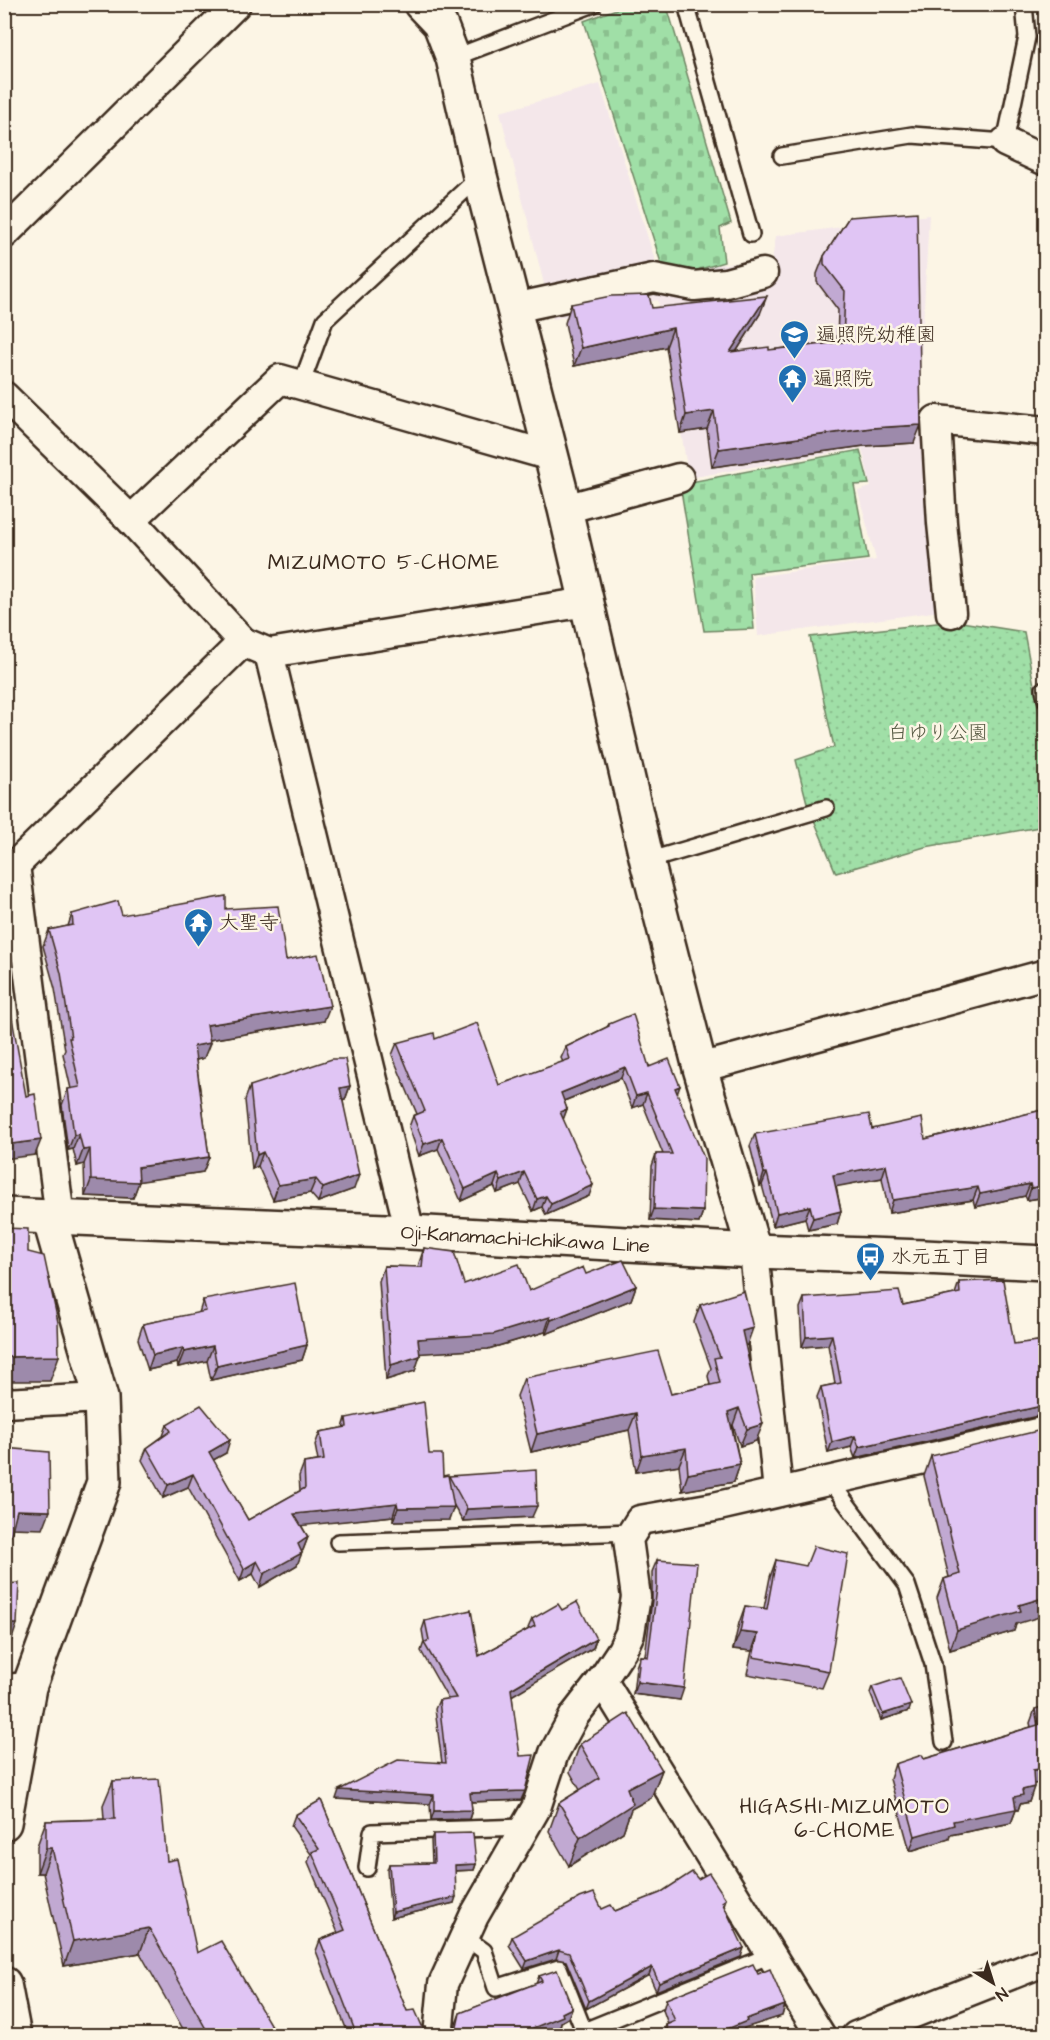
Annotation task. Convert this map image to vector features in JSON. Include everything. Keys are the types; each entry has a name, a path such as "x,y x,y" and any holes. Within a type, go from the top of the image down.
{"street":[{"path":"4,234 236,4"},
{"path":"421,4 440,24 453,58 480,176 565,509 647,861 700,1068 754,1251 778,1492"},
{"path":"1005,142 1046,160"},
{"path":"514,308 654,278 694,286 726,283 763,273"},
{"path":"131,520 280,379 551,456"},
{"path":"4,396 131,520 243,642 269,654 587,602"},
{"path":"951,612 942,524 936,420 1046,430"},
{"path":"565,509 679,478"},
{"path":"4,1823 17,1688 104,1482 101,1398 55,1218 10,870 243,642"},
{"path":"269,654 410,1232"},
{"path":"700,1068 1046,975"},
{"name":"Oji-Kanamachi-Ichikawa Line","path":"4,1215 1046,1263"},
{"path":"4,1403 101,1398"},
{"path":"438,2036 443,1984 466,1938 474,1916 536,1808 555,1753 574,1716 602,1680 622,1650 630,1633 636,1597 627,1539 640,1520 714,1507 1046,1431"},
{"path":"602,1680 821,2036"},
{"path":"856,2036 1046,1961"},
{"path":"4,1984 14,2036"}],"lane":[{"path":"453,58 594,4"},
{"path":"686,4 750,234"},
{"path":"782,156 912,135 1005,142 1027,37 1024,4"},
{"path":"301,385 325,320 480,176"},
{"path":"647,861 826,808"},
{"path":"829,1480 907,1585 933,1664 944,1742"},
{"path":"338,1542 632,1532"},
{"path":"367,1868 372,1832 525,1827"},
{"path":"466,1938 484,1951 496,1988 559,1968 584,2031 771,1955"}],"shaded area":[{"name":"遍照院幼稚園","path":"600,84 658,270 772,260 776,236 929,215 919,399 940,611 758,636 753,577 876,560 858,491 871,487 862,448 689,478 658,300 553,319 500,112"}],"green space":[{"path":"627,5 664,5 669,13 731,223 720,228 724,262 694,271 663,269 584,21"},
{"path":"860,450 869,484 854,485 868,559 749,573 754,629 704,631 680,484"},
{"name":"白ゆり公園","path":"955,621 1024,632 1045,744 1045,826 925,847 836,873 807,803 796,760 834,747 810,637"}],"building":[{"path":"917,212 921,425 871,428 719,449 714,411 686,415 673,328 581,348 571,304 611,296 649,295 652,308 767,296 730,352 843,342 845,291 824,264 824,256 849,217"},
{"path":"226,896 226,909 278,906 286,960 318,954 330,1006 207,1025 210,1043 194,1046 209,1157 138,1167 139,1182 91,1180 90,1149 83,1150 79,1134 74,1135 68,1089 80,1087 69,1038 71,1038 61,973 49,930 73,925 72,914 118,901 122,915"},
{"path":"4,979 26,1096 35,1094 41,1140 4,1145"},
{"path":"633,1014 649,1067 669,1059 680,1086 675,1088 704,1158 703,1211 654,1209 656,1154 672,1154 647,1093 636,1096 625,1067 561,1093 567,1109 560,1112 593,1185 551,1204 546,1196 537,1199 524,1172 501,1181 498,1174 465,1189 442,1138 424,1144 413,1116 425,1111 397,1043 434,1033 435,1039 477,1023 499,1085 570,1059 566,1047"},
{"path":"332,1059 345,1059 350,1086 340,1088 359,1175 323,1188 316,1179 278,1185 263,1152 257,1155 250,1086"},
{"path":"1046,1109 1046,1185 1031,1188 1030,1184 980,1194 978,1187 893,1200 886,1165 833,1175 841,1211 813,1218 810,1206 777,1213 755,1134 869,1114 872,1129 922,1118 925,1139"},
{"path":"4,1228 28,1229 28,1252 44,1256 58,1322 59,1356 4,1357"},
{"path":"424,1248 454,1252 464,1284 519,1264 529,1291 583,1267 586,1274 623,1260 636,1286 551,1320 550,1317 494,1334 418,1339 420,1356 391,1365 384,1266 422,1267"},
{"path":"1003,1280 1014,1344 1046,1340 1046,1405 859,1447 855,1436 832,1442 821,1387 841,1383 832,1335 806,1337 804,1298 899,1291 903,1305 960,1293 959,1282"},
{"path":"295,1283 307,1345 217,1366 213,1346 184,1352 183,1348 153,1355 143,1324 206,1311 203,1300"},
{"path":"744,1291 753,1328 742,1331 763,1424 747,1429 739,1408 728,1412 740,1464 688,1474 686,1448 642,1455 636,1413 537,1434 524,1378 658,1351 671,1394 720,1383 714,1358 720,1357 700,1305"},
{"path":"424,1402 429,1454 442,1454 443,1476 448,1475 454,1507 398,1508 397,1503 294,1514 308,1537 298,1544 302,1553 264,1574 257,1561 244,1569 193,1474 168,1485 147,1448 171,1431 167,1425 201,1405 230,1440 209,1452 248,1520 305,1488 304,1463 324,1460 320,1432 347,1427 346,1418"},
{"path":"1046,1429 1046,1597 1019,1605 1021,1611 957,1630 944,1579 960,1574 931,1456"},
{"path":"4,1448 49,1452 50,1511 17,1510 4,1562"},
{"path":"536,1470 537,1506 467,1509 449,1476"},
{"path":"814,1546 848,1554 829,1671 753,1657 758,1634 740,1632 745,1606 767,1609 776,1560 806,1566"},
{"path":"657,1560 697,1563 684,1688 637,1682 640,1656 648,1657 657,1588"},
{"path":"19,1583 17,1624 4,1624 4,1584"},
{"path":"577,1602 596,1639 511,1689 520,1756 534,1755 525,1791 470,1793 472,1810 434,1811 434,1795 339,1790 398,1760 446,1763 439,1700 456,1698 424,1643 429,1640 425,1621 471,1610 479,1656 535,1626 532,1619 558,1604 562,1610"},
{"path":"900,1678 911,1705 883,1714 872,1687"},
{"path":"1046,1706 1046,1768 1033,1770 1034,1787 1022,1790 1023,1795 1014,1797 1016,1809 953,1821 954,1825 915,1836 895,1764 922,1755 924,1759 1038,1725 1035,1709"},
{"path":"628,1713 662,1770 627,1788 633,1804 580,1838 559,1803 599,1778 580,1744"},
{"path":"159,1779 167,1861 177,1859 197,1953 221,1941 277,2036 210,2036 149,1928 73,1941 52,1848 46,1848 46,1821 115,1819 113,1781"},
{"path":"321,1800 407,2011 415,2010 429,2036 357,2036 320,1940 345,1930 312,1852 319,1849 295,1815"},
{"path":"473,1833 476,1864 455,1865 456,1897 393,1912 389,1864 434,1863 433,1834"},
{"path":"692,1872 698,1879 709,1873 726,1899 722,1902 744,1948 659,1983 652,1967 589,2001 569,1953 559,1950 527,1961 512,1937 580,1898 594,1893 602,1909 611,1905 615,1911 660,1893"},
{"path":"753,1964 758,1974 770,1969 785,2005 746,2019 747,2021 710,2036 670,2036 666,2025 675,2021 666,1999"},
{"path":"557,1970 572,2008 562,2013 563,2016 513,2036 455,2036 460,2013 542,1981 539,1976"}],"place":[{"name":"遍照院幼稚園","path":"795,360"},
{"name":"遍照院","path":"792,404"},
{"name":"大聖寺","path":"198,948"},
{"name":"水元五丁目","path":"870,1282"}],"district":[{"name":"MIZUMOTO 5-CHOME","path":"384,562"},
{"name":"HIGASHI-MIZUMOTO 6-CHOME","path":"845,1818"}]}
